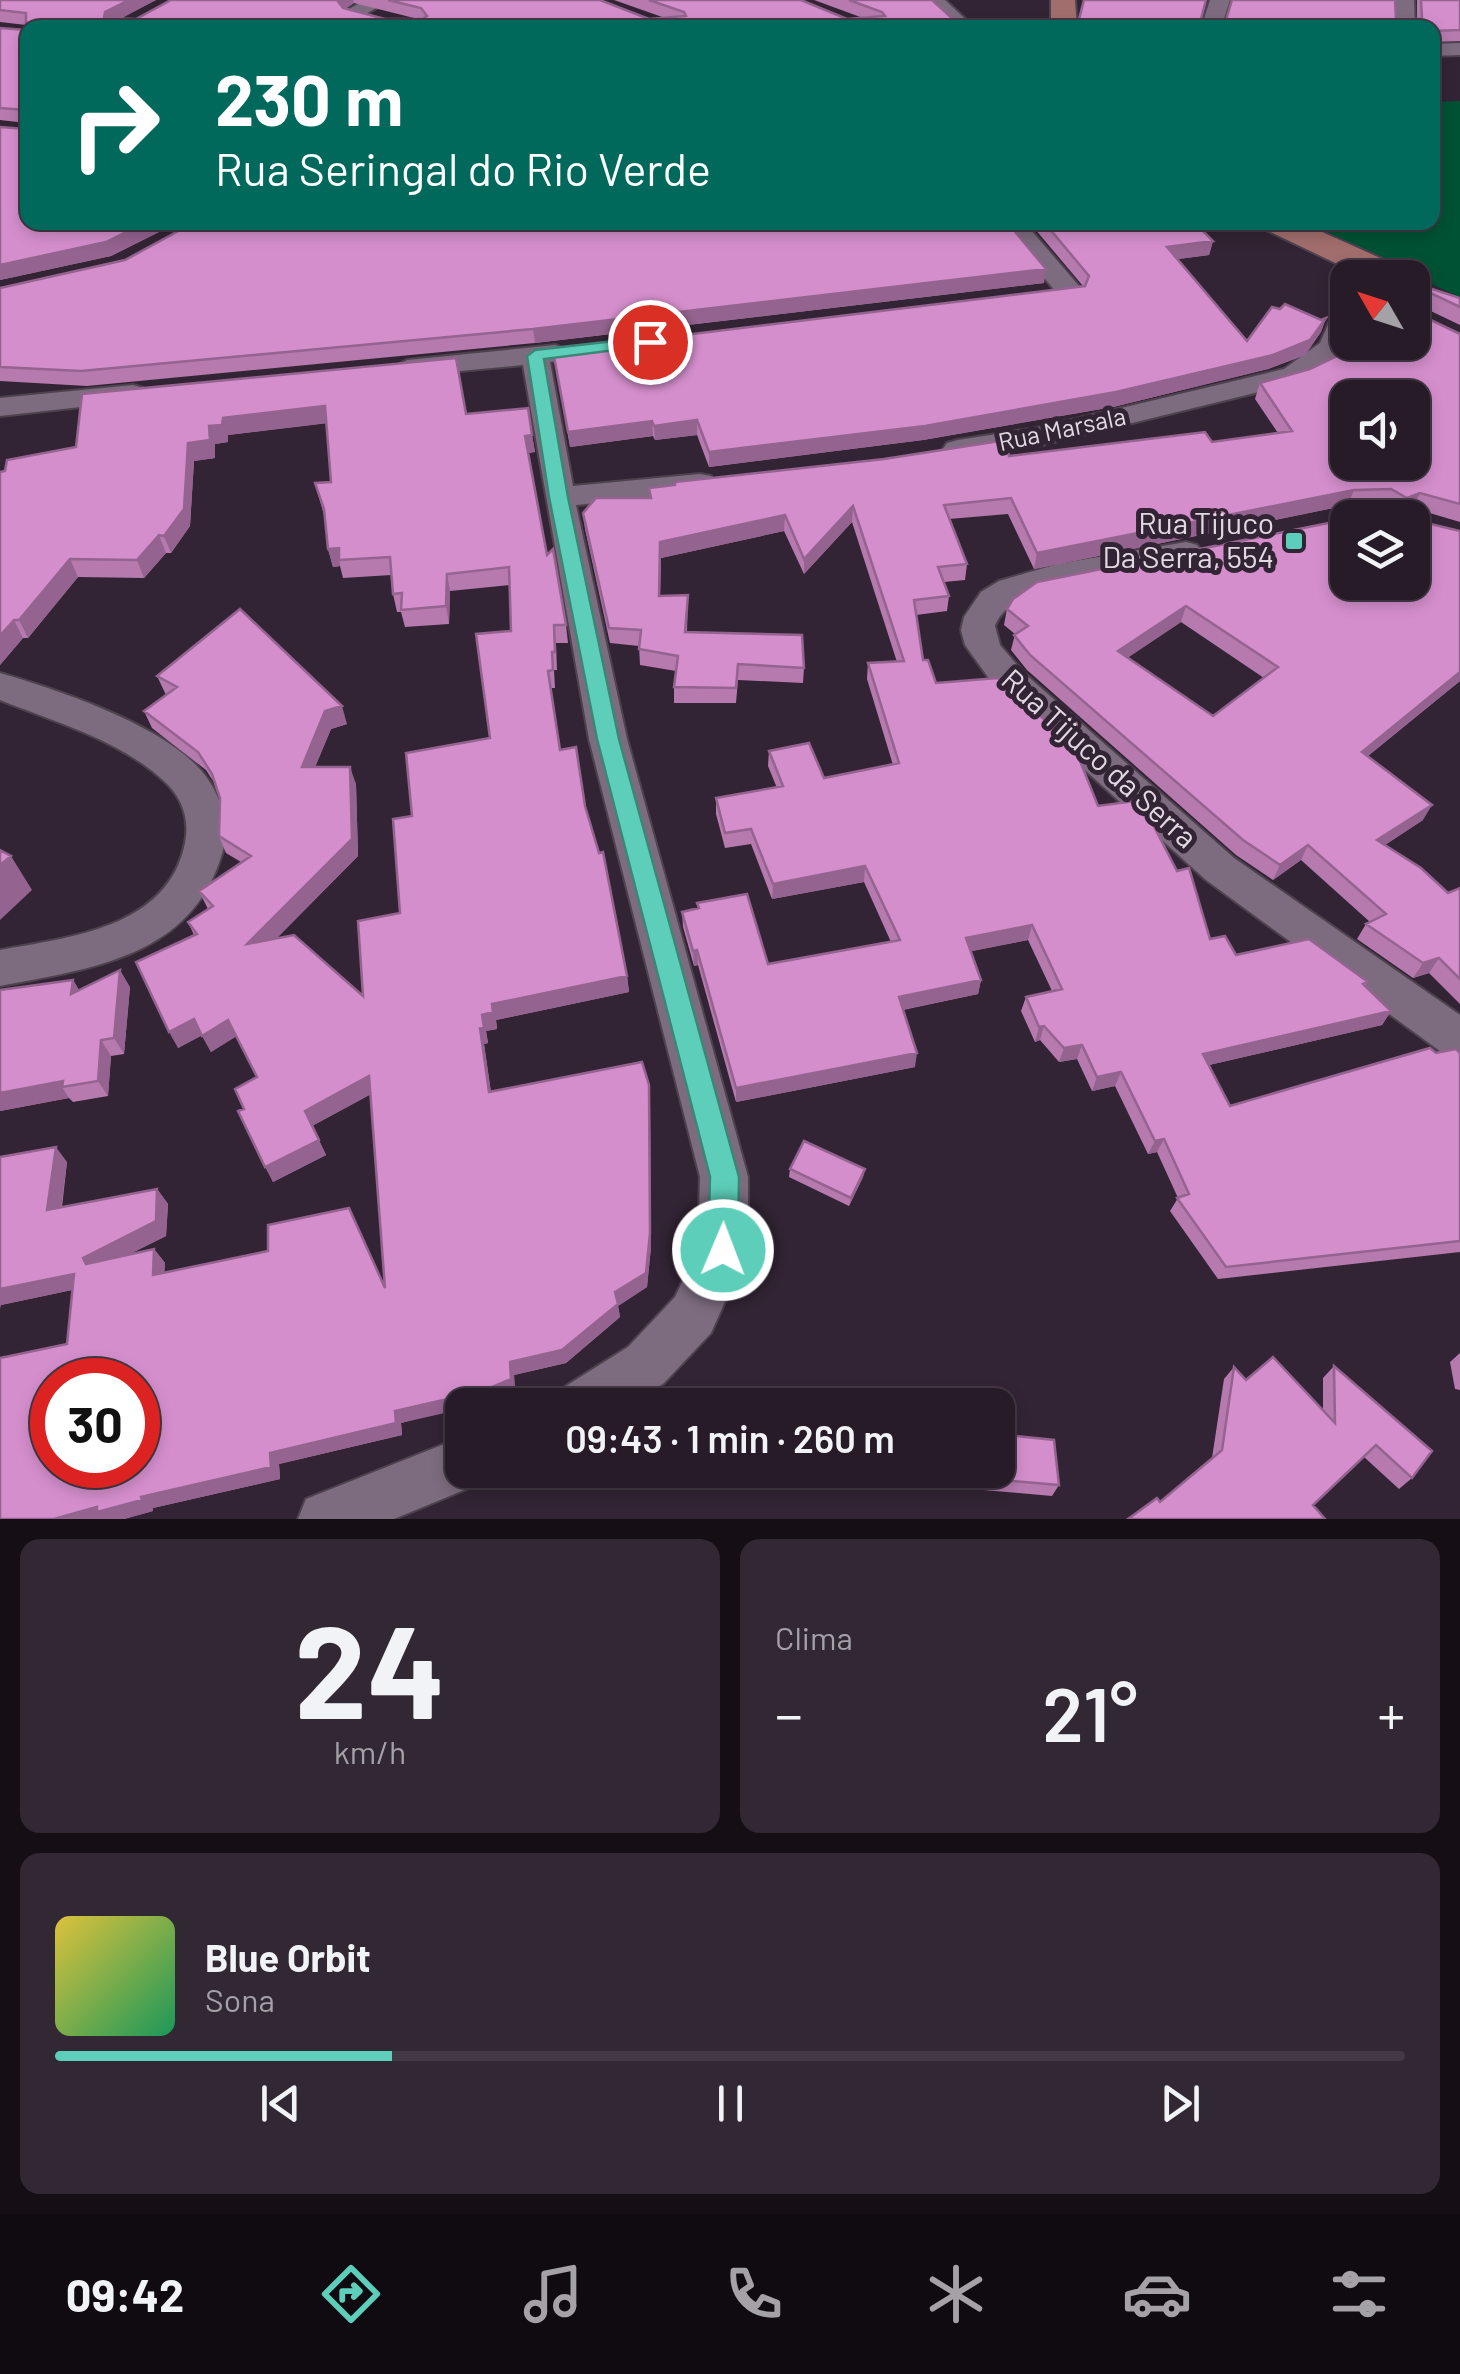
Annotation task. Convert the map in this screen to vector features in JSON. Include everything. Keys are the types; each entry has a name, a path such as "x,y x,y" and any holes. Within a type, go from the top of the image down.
{"main road":[{"path":"1288,230 1338,260"}],"street":[{"path":"341,20 380,0"},
{"path":"934,0 956,20"},
{"path":"354,13 388,20"},
{"path":"1017,230 1070,292 1030,297"},
{"name":"Rua Marsala","path":"935,453 1042,436 1294,375 1320,362 1330,350"},
{"path":"376,371 555,353 558,497 608,739 724,1177 723,1250 694,1314 646,1365 611,1388"},
{"path":"0,408 158,392"},
{"path":"558,497 728,480"},
{"name":"Rua Tijuco da Serra","path":"1221,545 1023,585 996,598 980,618 978,632 989,657 1011,682 1220,869 1460,1040"},
{"path":"0,686 114,734 173,767 194,790 209,824 200,873 183,900 152,925 94,950 0,968"},
{"path":"326,1519 445,1471"}],"green space":[{"path":"1460,101 1460,297 1430,284 1430,260 1378,260 1311,230 1440,230 1440,102"}],"building":[{"path":"0,0 129,0 105,12 104,18 136,19 171,0 337,0 343,8 385,19 423,19 427,16 421,8 388,0 600,0 649,19 686,16 649,0 801,0 847,19 885,16 849,0 932,0 953,19 26,20 26,13 0,10"},
{"path":"1084,0 1206,0 1201,19 1226,20 1079,20"},
{"path":"1232,0 1395,0 1396,19 1422,19 1421,0 1460,0 1460,30 1440,31 1440,20 1226,20"},
{"path":"0,28 20,30 20,110 0,108"},
{"path":"0,127 20,129 20,230 130,230 106,242 0,265"},
{"path":"180,230 1014,230 1046,269 533,329 81,371 0,367 0,288 125,260"},
{"path":"1051,230 1202,230 1213,241 1167,247 1247,341 1272,307 1280,309 1285,304 1321,320 1326,318 1310,340 1273,355 1116,392 925,426 709,452 697,420 654,426 652,421 568,432 553,351 1085,286 1089,276"},
{"path":"1430,288 1460,298 1460,307 1430,293"},
{"path":"1430,320 1460,334 1460,504 1420,493 1407,498 1391,489 1354,490 1037,553 1011,498 944,505 967,564 938,567 949,596 914,600 923,660 928,660 936,683 998,678 1074,746 1098,806 1135,801 1146,811 1177,871 1189,868 1210,939 1225,936 1236,955 1309,939 1368,982 1363,984 1391,1011 1203,1054 1230,1106 1430,1048 1436,1053 1456,1049 1460,1053 1460,1241 1226,1267 1177,1198 1189,1194 1164,1139 1155,1141 1121,1072 1097,1077 1082,1045 1064,1048 1044,1026 1039,1027 1026,997 1062,989 1032,925 966,938 981,980 899,997 917,1053 736,1088 697,950 693,951 682,912 699,908 697,903 747,894 768,964 900,940 865,866 773,884 751,829 725,833 716,798 783,786 769,751 809,743 824,778 899,763 868,663 904,661 853,506 804,559 785,515 660,542 659,596 688,595 685,632 802,635 804,668 738,664 736,688 674,687 678,656 639,649 641,630 609,628 583,513 596,498 651,498 649,488 675,482 884,459 1006,440 1009,456 1205,432 1212,442 1292,431 1260,383 1330,359 1430,360"},
{"path":"456,358 466,414 528,408 532,435 525,436 547,555 553,549 566,625 554,625 553,670 548,671 560,750 576,747 585,806 599,853 603,852 627,976 492,1004 493,1012 482,1015 484,1027 480,1028 489,1092 642,1062 649,1085 650,1233 646,1273 615,1292 618,1304 562,1350 510,1362 511,1379 490,1388 445,1388 445,1400 395,1411 396,1423 270,1453 271,1467 141,1497 142,1500 97,1512 97,1507 54,1519 0,1519 0,1358 67,1344 74,1274 0,1289 0,1157 56,1147 47,1210 157,1189 156,1221 83,1258 86,1264 154,1249 153,1275 268,1251 268,1225 349,1208 385,1288 369,1076 305,1111 319,1140 265,1167 238,1111 244,1109 235,1089 257,1077 228,1020 202,1036 194,1019 169,1032 136,962 197,934 188,922 213,906 199,891 251,856 219,836 220,798 212,774 198,752 144,711 177,687 157,676 240,609 342,706 325,711 302,767 350,767 352,839 247,944 294,935 363,996 358,921 400,913 393,819 412,816 406,753 490,738 476,634 511,631 509,567 447,574 446,606 401,610 402,593 393,594 390,557 339,560 339,548 328,549 324,509 315,483 331,482 325,406 223,418 222,425 209,426 210,440 188,443 184,509 164,536 159,535 137,560 70,559 19,620 14,620 0,636 0,472 5,471 7,460 76,447 82,394"},
{"path":"1330,523 1330,600 1430,600 1430,524 1460,531 1460,672 1362,752 1432,805 1377,840 1421,868 1448,893 1460,888 1460,979 1439,958 1423,963 1366,924 1386,914 1308,845 1280,865 1243,840 1030,655 1014,635 1028,626 1007,609 1013,599 1037,582","holes":["1186,606 1278,667 1213,716 1118,651"]},
{"path":"0,850 11,856 0,865"},
{"path":"120,970 114,1038 101,1040 98,1081 62,1087 63,1081 0,1093 0,990 73,980 71,994"},
{"path":"804,1141 865,1169 851,1198 790,1169"},
{"path":"1273,1357 1335,1423 1334,1366 1432,1451 1412,1478 1376,1445 1313,1505 1325,1519 1128,1519 1157,1498 1160,1502 1222,1450 1234,1367 1246,1380"},
{"path":"1015,1436 1054,1440 1059,1485 1015,1481"}],"place":[{"name":"Rua Tijuco Da Serra, 554","path":"1294,541"}],"route":[{"path":"650,342 535,356 558,497 608,739 724,1177 723,1250"}]}
